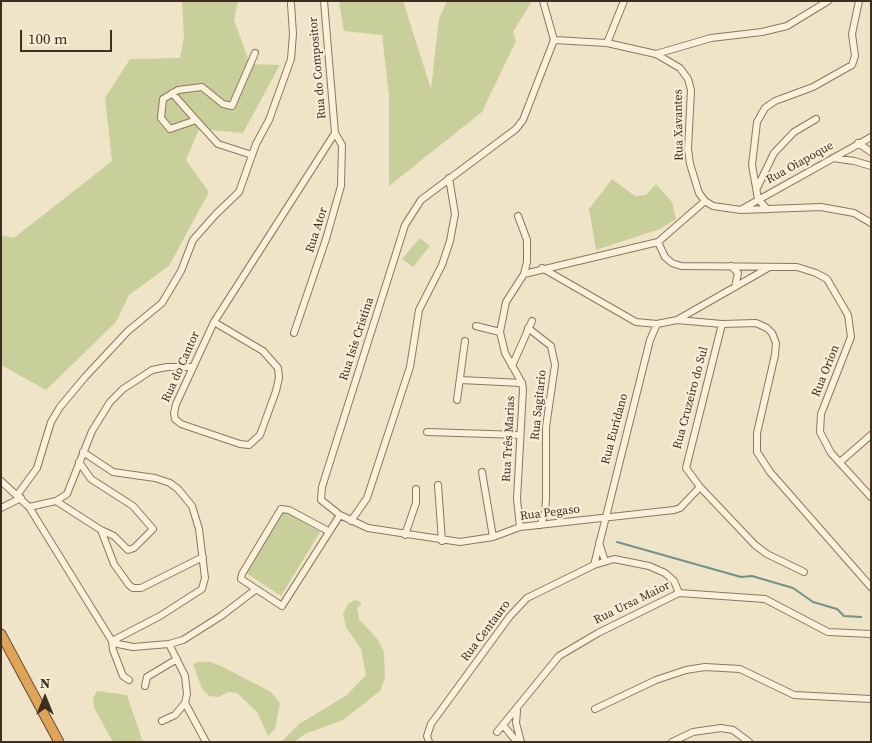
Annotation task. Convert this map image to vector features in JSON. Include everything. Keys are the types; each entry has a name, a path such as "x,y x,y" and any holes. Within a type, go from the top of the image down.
{"highway":[{"path":"1,634 60,742"}],"street":[{"name":"Rua do Compositor","path":"324,1 335,133"},
{"path":"351,521 367,498 410,367 419,310 442,265 450,241 455,214 449,178 516,129 523,120 554,40 542,1"},
{"path":"607,43 624,1"},
{"path":"554,40 607,43 656,54 711,38 762,32 787,26 828,1"},
{"path":"767,209 758,199 752,154 757,122 761,113 775,101 813,87 852,65 855,56 852,34 859,1"},
{"path":"1,508 19,496 37,468 51,422 60,407 85,376 128,331 162,303 178,276 193,240 239,192 252,155 269,120 291,59 293,34 291,4"},
{"path":"196,120 170,129 161,118 163,98 178,90 202,87 223,104 232,106 255,54"},
{"name":"Rua Xavantes","path":"656,54 680,68 688,78 691,90 688,150 690,164 699,193 704,201"},
{"path":"172,94 218,144 252,155"},
{"path":"757,189 774,153 794,132 816,120"},
{"name":"Rua do Cantor","path":"214,322 263,351 278,368 279,378 276,392 260,435 249,445 240,444 181,424 175,418 176,404 191,367 214,322 335,133"},
{"name":"Rua Ator","path":"294,333 339,197 342,145 335,133"},
{"name":"Rua Oiapoque","path":"741,210 871,137"},
{"path":"858,143 871,152"},
{"path":"833,158 871,166"},
{"name":"Rua Isis Cristina","path":"340,515 321,500 322,487 405,225 421,200 449,178"},
{"path":"518,216 527,240 524,274 542,268 658,242 704,201 722,209 741,210 821,207 854,213 871,223"},
{"name":"Rua Orion","path":"658,242 665,257 672,264 698,267 797,267 816,272 826,279 848,315 851,336 821,414 820,425 823,441 871,497"},
{"path":"731,266 738,273 735,287"},
{"path":"542,268 636,322 657,324 677,320 722,324 756,323 767,328 772,333 776,343 775,355 757,433 757,452 781,485 871,587"},
{"path":"677,320 769,268"},
{"name":"Rua Três Marias","path":"520,527 517,499 522,383 505,353 500,332 506,302 524,274"},
{"path":"512,366 532,320"},
{"name":"Rua Euridano","path":"594,565 598,542 650,340 657,324"},
{"name":"Rua Cruzeiro do Sul","path":"722,324 686,468 700,487 767,554 804,572"},
{"path":"476,326 500,332"},
{"name":"Rua Sagitario","path":"528,328 551,346 555,366 546,427 545,514 540,525"},
{"path":"457,400 464,341"},
{"path":"29,507 56,501 69,489 83,452 101,415 123,389 152,370 167,367 191,367"},
{"path":"460,380 522,383"},
{"path":"427,432 520,435"},
{"path":"840,462 871,435"},
{"path":"83,452 113,472 162,479 178,489 192,506 196,516 203,557 205,578 202,589 160,616 112,642"},
{"path":"56,501 100,530 114,536 128,550 134,548 153,529 152,525 133,506 91,478 79,462"},
{"path":"482,472 493,537"},
{"path":"1,481 29,507 112,642 113,650 123,676 129,680"},
{"path":"438,485 442,541"},
{"name":"Rua Pegaso","path":"340,515 368,528 442,541 460,542 493,537 520,527 674,510 686,502 700,487"},
{"path":"405,535 416,503 416,489"},
{"path":"328,531 289,510 281,508 242,574 241,579 282,606 328,531 340,515"},
{"path":"100,530 114,564 133,588 141,588 203,557"},
{"path":"598,542 605,561 623,560 649,566 665,573 674,581 679,593"},
{"name":"Rua Centauro","path":"429,742 427,736 431,724 518,606 526,598 605,561"},
{"path":"112,642 125,646 169,644 196,633 255,590"},
{"name":"Rua Ursa Maior","path":"497,732 559,656 598,633 679,593 765,599 828,632 871,634"},
{"path":"169,644 178,659 186,685 185,703 206,742"},
{"path":"146,686 147,678 178,659"},
{"path":"595,709 656,680 686,670 705,668 740,669 794,695 871,699"},
{"path":"162,721 175,715 185,703"},
{"path":"518,708 516,723 519,742"},
{"path":"503,726 519,742"},
{"path":"672,742 694,732 721,728 733,730 749,742"}],"green space":[{"path":"182,1 238,1 234,20 250,64 280,65 243,133 199,129 186,160 209,192 169,266 129,295 116,322 46,390 1,365 1,235 14,238 112,161 105,98 130,59 180,58 184,37"},
{"path":"339,1 403,1 431,89 439,18 447,1 532,1 513,32 516,41 482,112 389,186 389,96 382,35 344,31"},
{"path":"612,179 635,196 646,195 656,184 672,202 676,219 660,229 596,250 589,209"},
{"path":"420,238 430,246 413,267 402,259"},
{"path":"284,511 320,532 281,596 246,573"},
{"path":"355,600 361,602 357,608 359,619 378,640 384,652 385,678 380,691 343,720 305,734 294,742 281,742 299,724 347,695 366,675 361,649 346,627 343,614 348,604"},
{"path":"211,662 223,667 271,692 280,703 275,729 268,736 257,712 237,693 228,692 219,697 209,696 202,689 193,664"},
{"path":"97,691 127,695 143,742 113,742 94,708 93,698"}],"waterway":[{"path":"617,542 741,577 752,576 793,588 813,602 837,609 844,616 861,617"}]}
